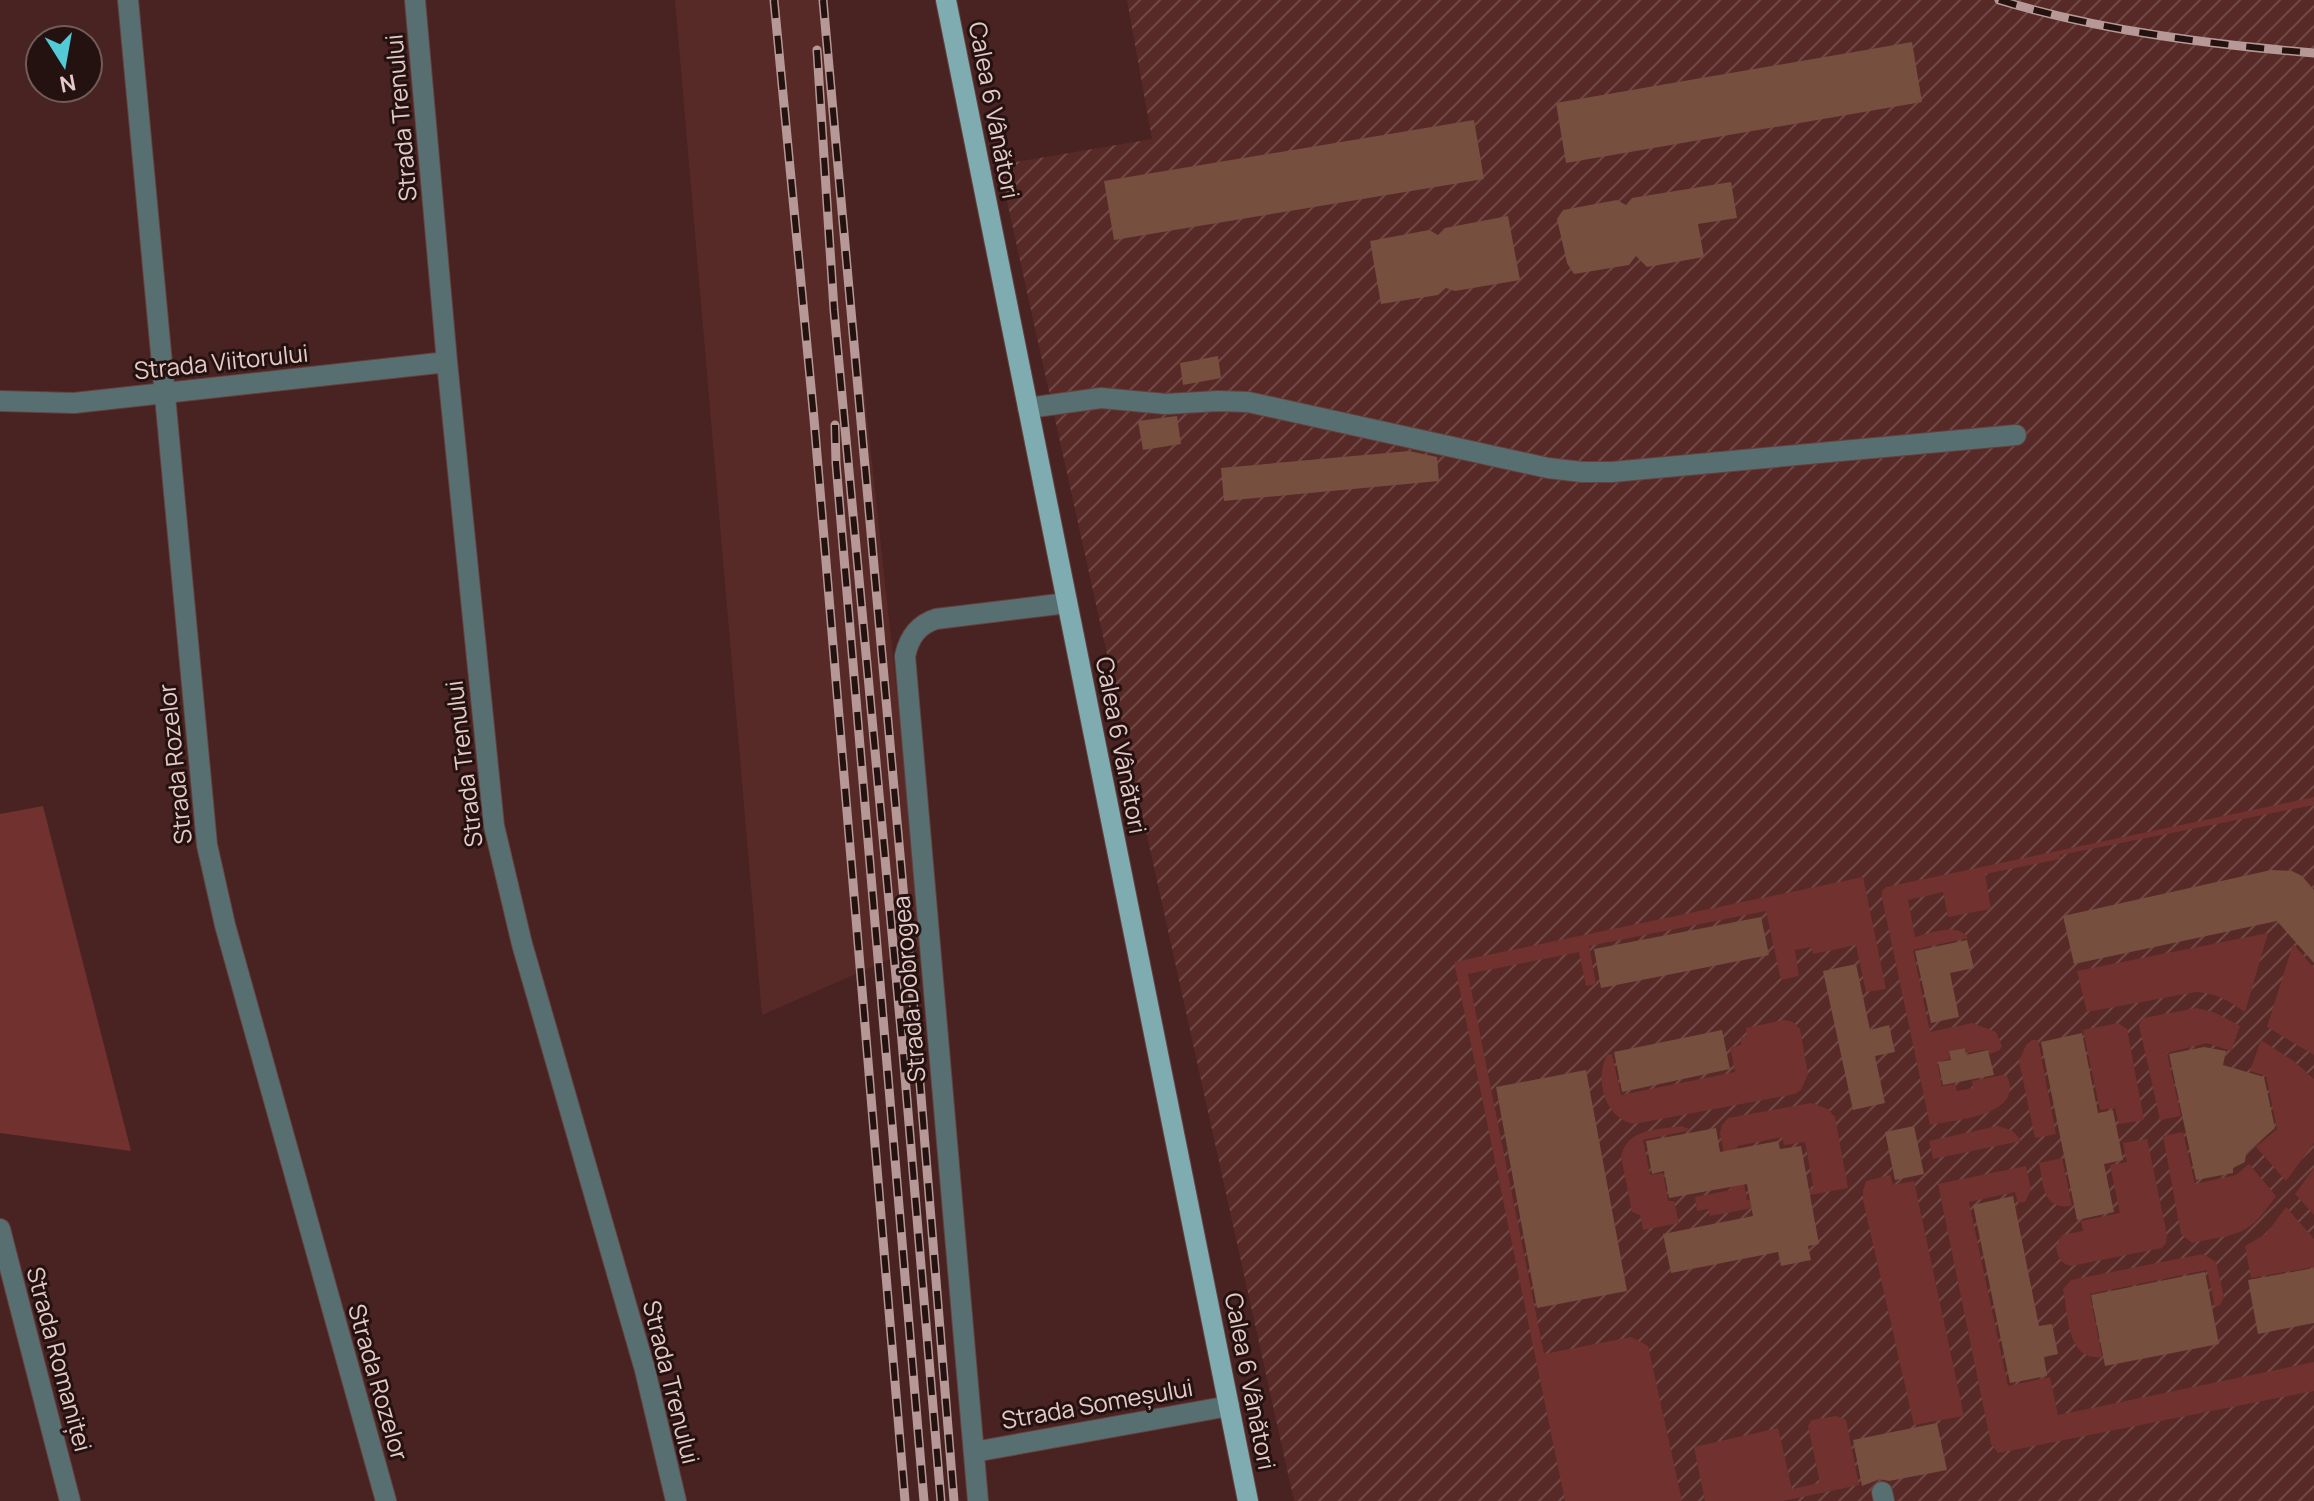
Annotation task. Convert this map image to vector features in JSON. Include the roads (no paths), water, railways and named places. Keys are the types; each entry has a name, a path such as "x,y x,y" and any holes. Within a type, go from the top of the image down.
{"main road":[{"name":"Calea 6 Vânători","path":"946,0 1248,1501"}],"street":[{"name":"Strada Rozelor","path":"128,0 206,830 216,890 386,1501"},
{"name":"Strada Trenului","path":"415,0 447,362 497,840 522,944 645,1370 676,1501"},
{"name":"Strada Viitorului","path":"0,401 74,403 447,362"},
{"path":"1028,408 1101,398 1166,404 1248,402 1548,468 1582,472 2016,435"},
{"name":"Strada Dobrogea","path":"978,1501 905,656 909,642 924,623 1067,603"},
{"name":"Strada Romaniței","path":"0,1229 70,1501"},
{"name":"Strada Someșului","path":"974,1452 1229,1406"}],"railway":[{"path":"774,0 814,419 905,1501"},
{"path":"823,0 914,1010 954,1501"},
{"path":"1999,0 2077,20 2155,35 2314,53"},
{"path":"817,50 834,310 941,1501"},
{"path":"835,425 924,1501"}]}
